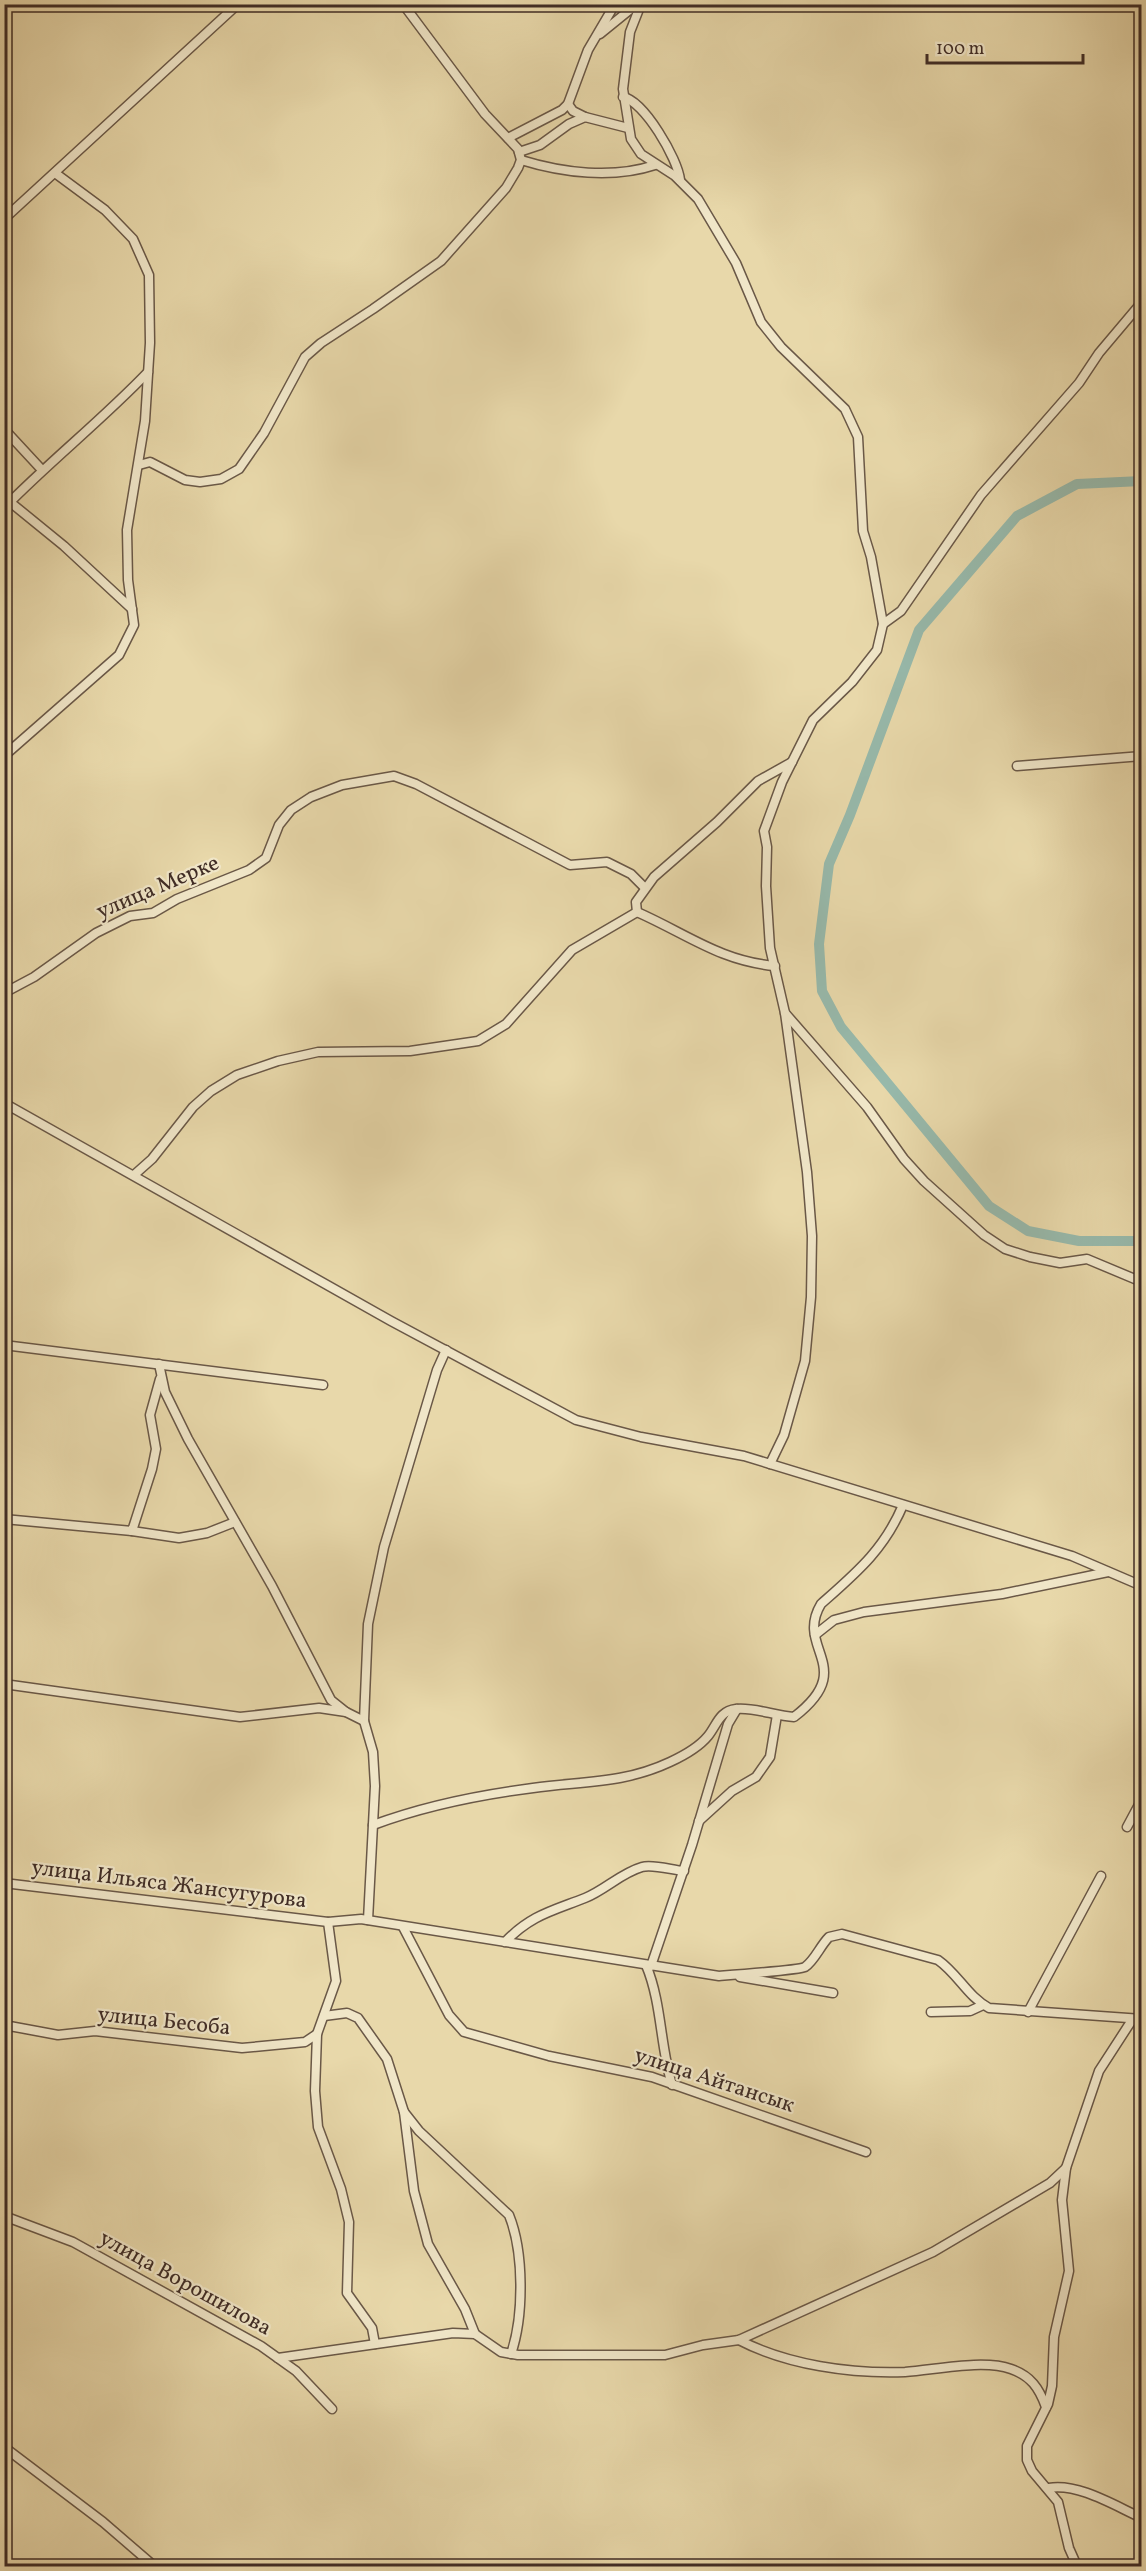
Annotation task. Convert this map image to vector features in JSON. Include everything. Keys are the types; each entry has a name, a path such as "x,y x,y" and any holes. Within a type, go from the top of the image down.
{"street":[{"path":"4,219 238,4"},
{"path":"403,4 485,114 508,138 520,156 557,171 639,170 655,165"},
{"path":"508,138 562,110 568,104 573,84 595,38 615,4"},
{"path":"595,38 639,4"},
{"path":"639,4 630,32 623,97 631,139 641,154 680,180 698,199 736,263 761,322 782,347 845,409 858,437 863,531 871,557 883,624 877,650 852,682 813,720 769,813 764,831 770,948 786,1013 807,1172 812,1236 812,1297 805,1361 784,1435 770,1464"},
{"path":"623,97 632,99 639,106 665,143 678,167 680,180"},
{"path":"568,104 573,111 585,117 628,128"},
{"path":"139,465 150,462 185,480 200,482 221,479 239,469 264,433 305,357 321,343 441,261 506,188 520,156 569,124 585,117"},
{"path":"4,756 119,656 134,625 127,530 145,421 149,275 133,239 105,210 55,173"},
{"path":"883,624 901,610 981,495 1079,383 1099,353 1142,302"},
{"path":"132,609 64,546 7,505 42,470 119,402 148,372"},
{"path":"4,429 42,470"},
{"path":"1017,766 1142,756"},
{"path":"638,912 636,902 645,888 758,781 792,762"},
{"name":"улица Мерке","path":"4,993 34,977 105,929 130,916 153,913 167,907 177,899 249,870 266,858 279,825 291,810 311,797 342,785 394,776 435,794 570,865 607,862 618,866 645,888"},
{"path":"638,912 719,954 756,965 775,966"},
{"path":"134,1175 152,1159 193,1107 211,1091 237,1075 278,1061 318,1052 410,1051 478,1041 506,1024 572,950 638,912"},
{"path":"786,1013 867,1107 904,1160 984,1235 1005,1249 1030,1257 1060,1263 1088,1259 1142,1282"},
{"path":"4,1103 446,1350 554,1409 595,1427 694,1445 770,1464 1072,1556 1142,1586"},
{"path":"4,1345 323,1384"},
{"path":"368,1920 375,1786 373,1752 364,1721 368,1624 384,1547 437,1370 446,1350"},
{"path":"128,1531 152,1469 156,1449 150,1415 160,1378 159,1364"},
{"path":"160,1378 188,1439 277,1595 331,1700 346,1712 364,1721"},
{"path":"373,1825 437,1806 493,1793 607,1782 630,1776 669,1762 692,1750 708,1737 723,1714 737,1709 794,1717 820,1692 826,1673 815,1635 816,1613 821,1604 867,1563 886,1539 903,1505"},
{"path":"4,1519 179,1538 207,1533 235,1522"},
{"path":"815,1635 834,1620 864,1612 1002,1593 1108,1572"},
{"path":"4,1684 240,1717 318,1708 346,1712"},
{"path":"672,2085 664,2059 654,1986 648,1966 684,1871 729,1724 737,1709"},
{"path":"699,1821 732,1791 756,1777 770,1757 777,1715"},
{"path":"1127,1827 1142,1799"},
{"path":"505,1942 518,1929 542,1913 586,1898 613,1880 644,1866 684,1871"},
{"path":"1028,2012 1101,1876"},
{"name":"улица Ильяса Жансугурова","path":"4,1883 328,1922 368,1920 573,1951 648,1966 719,1976 731,1975"},
{"path":"328,1922 336,1981 317,2034 315,2091 318,2127 338,2180 349,2222 347,2293 372,2328 375,2344"},
{"name":"улица Айтансык","path":"403,1927 456,2025 464,2032 549,2056 652,2077 732,2103 866,2152"},
{"path":"731,1975 798,1970 807,1966 829,1937 842,1934 938,1960 950,1969 983,2005 989,2008 1137,2020"},
{"path":"731,1975 833,1993"},
{"path":"931,2012 970,2011 983,2005"},
{"path":"324,2016 348,2013 358,2018 387,2059 404,2112 414,2191 428,2244 465,2309 475,2334"},
{"path":"1077,2566 1069,2548 1058,2502 1049,2488 1032,2471 1027,2446 1046,2408 1052,2386 1054,2337 1069,2271 1062,2200 1066,2168 1099,2071 1137,2020"},
{"name":"улица Бесоба","path":"4,2025 58,2035 95,2031 242,2048 305,2042 317,2034"},
{"path":"404,2112 419,2131 508,2215 514,2228 521,2293 519,2326 511,2354"},
{"path":"278,2358 453,2333 475,2334 501,2352 511,2354 666,2355 703,2345 739,2340 933,2253 1050,2183 1066,2168"},
{"name":"улица Ворошилова","path":"4,2216 73,2242 261,2346 296,2371 332,2409"},
{"path":"739,2340 760,2351 863,2371 903,2372 987,2366 1009,2368 1029,2377 1037,2386 1046,2408"},
{"path":"4,2447 103,2522 154,2566"},
{"path":"1049,2488 1060,2487 1077,2491 1142,2518"}],"waterway":[{"path":"1142,481 1077,484 1017,516 919,630 850,815 829,864 819,944 822,991 841,1027 989,1206 1028,1231 1079,1241 1142,1241"}]}
